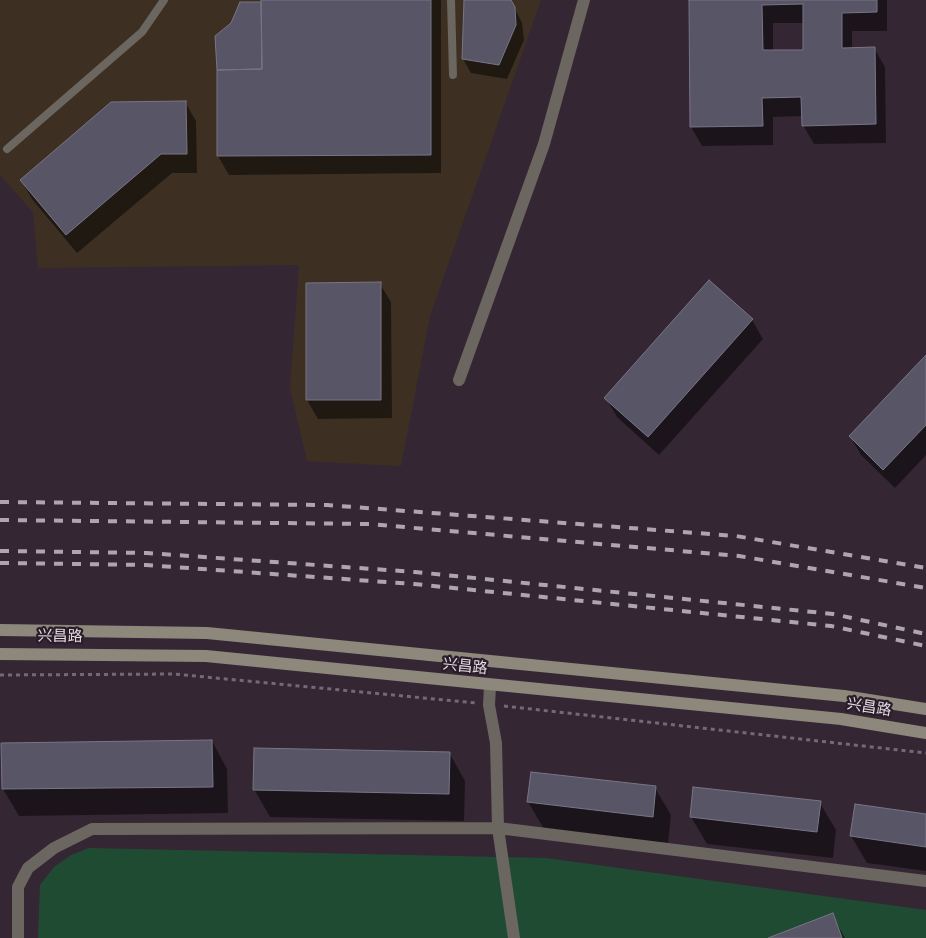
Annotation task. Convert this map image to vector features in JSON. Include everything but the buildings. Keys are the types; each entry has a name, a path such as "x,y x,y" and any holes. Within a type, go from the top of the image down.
{"main road":[{"name":"兴昌路","path":"0,630 208,633 844,696 926,709"},
{"name":"兴昌路","path":"0,654 206,656 490,686 841,719 926,733"}],"street":[{"path":"459,380 544,144 584,0"},
{"path":"490,686 489,705 496,744 498,828 514,938"},
{"path":"18,938 18,887 28,868 54,848 92,830 498,828 926,881"}],"lane":[{"path":"7,149 142,32 164,0"},
{"path":"450,0 452,75"}],"path":[{"path":"0,675 174,674 489,705 926,753"}],"shaded area":[{"path":"0,0 541,0 430,316 401,466 307,461 290,388 299,265 38,268 33,212 0,175"}],"green space":[{"path":"89,848 546,858 926,910 926,938 38,938 40,885 54,867 71,855"}],"railway":[{"path":"0,502 327,505 736,536 926,568"},
{"path":"0,520 369,524 739,556 926,588"},
{"path":"0,551 147,553 415,572 833,614 926,634"},
{"path":"0,563 146,565 414,584 831,626 926,646"}]}
